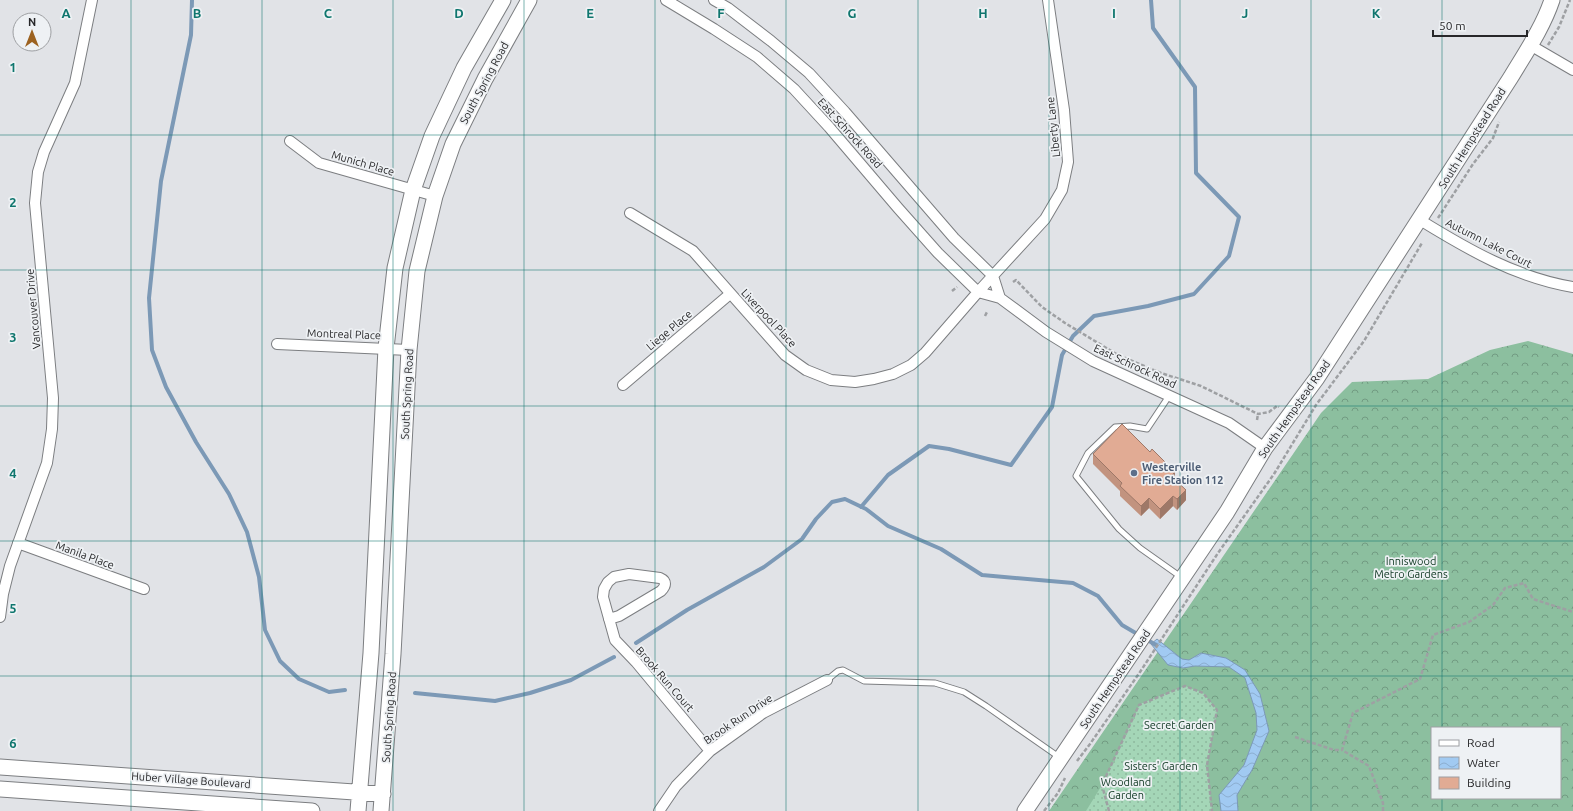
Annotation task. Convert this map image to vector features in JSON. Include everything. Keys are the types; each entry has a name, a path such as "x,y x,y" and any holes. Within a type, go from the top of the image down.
{"main road":[{"name":"South Spring Road","path":"358,811 371,653 386,348 395,268 413,190 432,136 464,68 503,0"},
{"name":"South Spring Road","path":"381,811 394,654 409,350 417,271 435,196 453,144 485,79 530,0"},
{"name":"South Hempstead Road","path":"1025,811 1066,763 1148,630 1227,512 1265,448 1317,378 1420,220 1530,45 1549,9 1552,0"},
{"name":"Huber Village Boulevard","path":"0,767 382,794"},
{"name":"Huber Village Boulevard","path":"0,789 312,811"}],"street":[{"name":"Vancouver Drive","path":"0,617 3,594 10,566 46,463 52,429 53,398 35,203 38,172 44,152 75,83 92,0"},
{"name":"East Schrock Road","path":"666,0 714,29 757,58 794,89 829,127 923,236 978,292 1000,298 1046,332 1093,361 1229,423 1265,448"},
{"name":"East Schrock Road","path":"714,0 728,8 771,41 809,73 954,238 993,276 1000,298"},
{"name":"Liberty Lane","path":"993,276 1045,219 1062,190 1068,162 1064,110 1048,0"},
{"path":"1530,45 1573,70"},
{"name":"Munich Place","path":"290,141 319,163 435,196"},
{"name":"Liverpool Place","path":"630,213 693,251 785,355 806,370 831,380 855,382 874,379 893,374 910,365 925,353 993,276"},
{"name":"Autumn Lake Court","path":"1420,220 1457,242 1529,277 1573,287"},
{"name":"Liege Place","path":"623,385 730,294"},
{"name":"Montreal Place","path":"278,344 409,350"},
{"name":"Manila Place","path":"18,543 144,589"},
{"name":"Brook Run Court","path":"609,619 619,616 661,591 665,588 663,579 629,574 614,577 608,582 604,589 603,597 609,619 615,640 646,674 710,751"},
{"name":"Brook Run Drive","path":"659,811 676,786 710,751 763,713 827,680"}],"lane":[{"path":"1169,396 1147,429 1130,426 1114,427 1088,454 1076,476 1119,529 1140,548 1183,578"},
{"path":"827,680 838,671 843,670 864,681 935,683 964,692 1066,763"}],"path":[{"path":"1551,41 1559,27 1570,0"},
{"path":"1066,763 1090,744 1140,672 1218,554 1274,474 1316,405 1364,340 1423,240"},
{"path":"1014,281 1042,308 1118,355 1161,373 1201,386 1258,414 1269,412 1277,406"},
{"path":"952,291 957,287"},
{"path":"985,316 987,312"},
{"path":"1257,420 1258,414"},
{"path":"1342,750 1353,713 1420,679 1433,635 1469,622 1493,604 1504,588 1524,583 1533,599 1573,612"},
{"path":"1109,811 1102,785 1139,705 1185,686 1203,693 1217,710 1206,765 1212,811"},
{"path":"1295,737 1334,750 1342,750 1369,766 1383,803 1383,811"},
{"path":"1044,811 1058,793 1068,772"}],"green space":[{"name":"Inniswood Metro Gardens","path":"1528,341 1573,354 1573,811 1049,811 1321,413 1352,382 1428,379 1490,350"},
{"name":"Sisters' Garden","path":"1185,686 1203,693 1217,710 1207,765 1212,811 1086,811 1102,785 1140,704"}],"water":[{"path":"1157,639 1182,659 1189,660 1201,653 1226,658 1245,670 1260,694 1269,731 1252,770 1237,795 1238,811 1221,811 1219,795 1244,765 1257,730 1256,713 1245,678 1229,667 1195,666 1183,668 1168,665 1151,644"}],"building":[{"name":"Westerville Fire Station 112","path":"1122,424 1150,452 1152,449 1175,472 1171,476 1186,490 1177,499 1173,496 1160,509 1149,498 1141,506 1120,486 1122,483 1093,454"}],"waterway":[{"path":"192,0 191,35 161,181 149,298 152,350 166,387 196,442 229,494 247,532 259,577 265,630 280,661 299,679 329,692 345,690"},
{"path":"861,507 888,475 929,446 949,449 1011,465 1052,407 1062,355 1073,336 1094,316 1148,306 1194,294 1229,256 1239,217 1196,173 1195,87 1153,28 1151,0"},
{"path":"636,643 687,610 764,567 802,539 816,519 832,502 845,499 866,509 888,526 941,549 982,575 1073,583 1098,596 1122,625 1156,645"},
{"path":"415,693 495,701 530,693 571,680 614,657"}],"place":[{"name":"Westerville Fire Station 112","path":"1134,473"}],"park label":[{"name":"Secret Garden","path":"1179,725"},
{"name":"Woodland Garden","path":"1126,788"}]}
